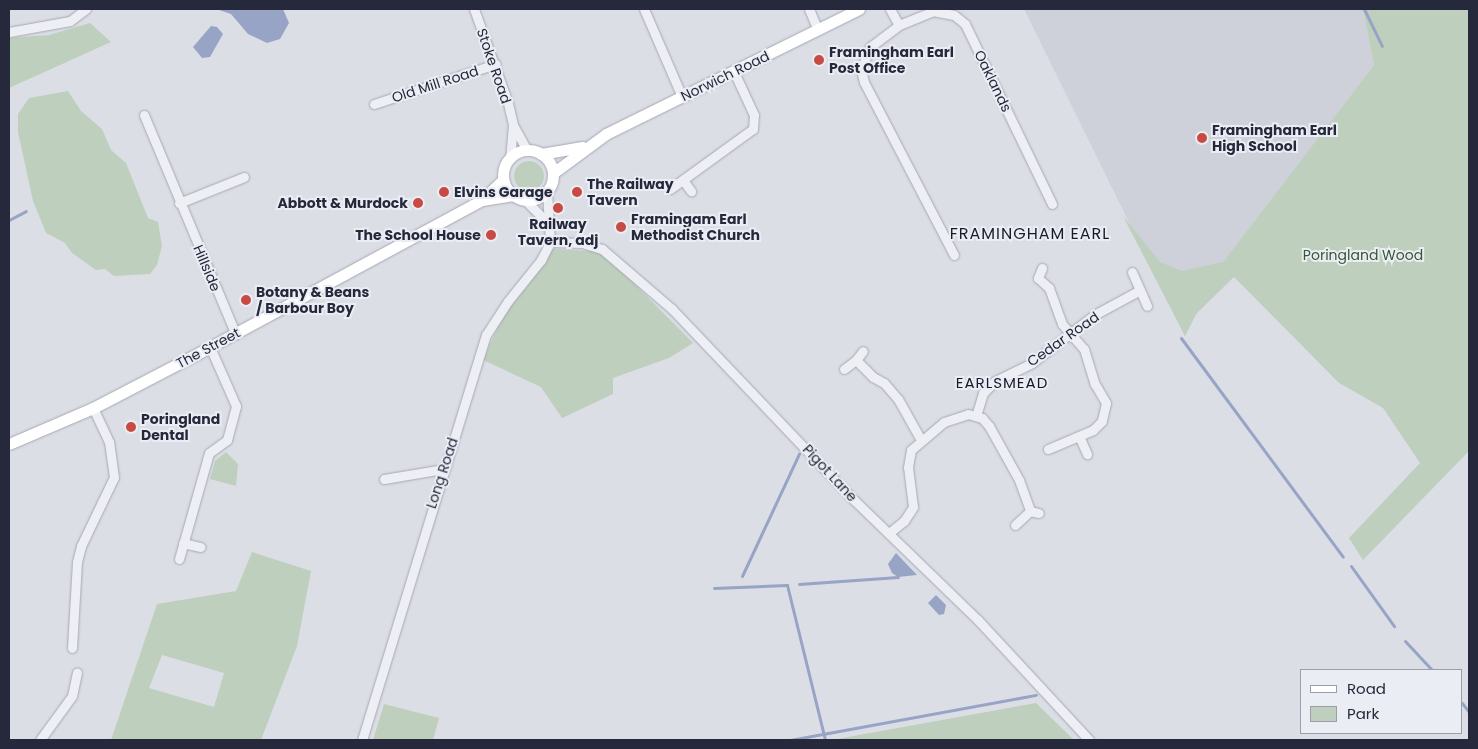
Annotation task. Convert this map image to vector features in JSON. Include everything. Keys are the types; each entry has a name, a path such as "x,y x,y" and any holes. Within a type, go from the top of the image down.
{"main road":[{"name":"Norwich Road","path":"553,174 591,144 859,9"},
{"name":"Norwich Road","path":"541,154 591,144"},
{"path":"503,180 512,195 525,200 541,197 547,191 553,174 548,160 541,154 527,150 510,157"},
{"name":"The Street","path":"9,442 93,408 482,200 503,180 504,169 510,157"},
{"name":"The Street","path":"482,200 512,195"}],"street":[{"path":"9,32 70,21 86,9"},
{"name":"Stoke Road","path":"474,9 496,64 512,125 527,150"},
{"path":"644,9 682,97"},
{"path":"809,9 818,30"},
{"path":"890,9 899,25"},
{"name":"Oaklands","path":"954,254 864,82 861,70 870,47 899,25 933,11 954,16 966,24 1052,204"},
{"name":"Old Mill Road","path":"374,104 496,64"},
{"path":"670,189 753,129 754,115 734,72"},
{"name":"Hillside","path":"144,115 179,203 235,333"},
{"name":"Stoke Road","path":"510,157 512,125"},
{"path":"179,203 244,177"},
{"path":"683,180 691,191"},
{"path":"547,191 546,221 550,242"},
{"path":"525,200 546,221"},
{"name":"Long Road","path":"362,740 486,335 508,301 541,260 550,242"},
{"name":"Pigot Lane","path":"550,242 582,243 602,249 619,261 672,310 888,533 978,620 1089,740"},
{"path":"1042,268 1036,280 1049,288 1062,324 1084,349 1095,384 1106,403 1102,422 1079,436 1048,449"},
{"path":"1132,272 1147,306"},
{"name":"Cedar Road","path":"976,416 983,393 995,381 1032,363 1071,332 1140,290"},
{"path":"179,559 209,454 226,440 236,406 210,347"},
{"path":"844,369 856,360 863,351"},
{"path":"856,360 898,398 922,440"},
{"path":"72,648 77,562 81,546 114,477 109,442 93,408"},
{"path":"888,533 908,516 913,506 908,457 922,440 956,416 976,416 982,418 994,434 1019,480 1034,512 1015,526"},
{"path":"1079,436 1087,454"},
{"path":"384,478 444,469"},
{"path":"184,543 201,547"},
{"path":"40,740 72,696 77,673"}],"shaded area":[{"name":"Framingham Earl High School","path":"1024,9 1363,9 1374,65 1223,262 1185,336"}],"green space":[{"name":"Poringland Wood","path":"1363,9 1469,9 1469,451 1363,560 1349,538 1420,463 1383,408 1339,383 1234,277 1196,314 1185,336 1123,216 1160,262 1182,271 1223,262 1374,65"},
{"path":"90,23 111,42 9,88 9,38 49,35"},
{"path":"68,91 81,111 102,129 111,150 126,163 148,218 158,222 162,246 157,265 150,274 114,276 105,269 96,270 72,253 65,243 46,233 33,201 18,132 18,114 29,98"},
{"path":"529,161 535,162 543,170 543,182 535,190 529,191 523,190 515,182 514,176 515,170 523,162"},
{"path":"551,249 592,251 607,256 693,343 669,358 613,378 613,394 562,418 541,387 483,360 501,320"},
{"path":"226,452 238,464 236,486 210,479 215,461"},
{"path":"252,552 311,571 297,646 261,740 111,740 157,604 236,591","holes":["162,655 224,673 214,707 149,688"]},
{"path":"1036,703 1074,740 837,739"},
{"path":"384,704 439,718 433,740 373,740"}],"water":[{"path":"216,9 283,9 289,23 280,39 267,43 248,34 231,14"},
{"path":"211,26 217,27 223,34 210,57 202,58 193,47"},
{"path":"896,553 917,575 898,577 892,573 888,564"},
{"path":"936,595 946,605 944,614 939,615 928,603"}],"waterway":[{"path":"1364,9 1382,46"},
{"path":"9,220 26,211"},
{"path":"1181,338 1343,557"},
{"path":"742,576 799,454"},
{"path":"1351,566 1394,626"},
{"path":"799,584 898,577"},
{"path":"714,588 787,585 825,740"},
{"path":"1405,641 1431,669"},
{"path":"790,740 1036,695"},
{"path":"1463,704 1469,712"}],"place":[{"name":"Framingham Earl Post Office","path":"819,60"},
{"name":"Framingham Earl High School","path":"1202,138"},
{"name":"Elvins Garage","path":"444,192"},
{"name":"The Railway Tavern","path":"577,192"},
{"name":"Abbott & Murdock","path":"418,203"},
{"name":"Railway Tavern, adj","path":"558,208"},
{"name":"Framingam Earl Methodist Church","path":"621,227"},
{"name":"The School House","path":"491,235"},
{"name":"Botany & Beans / Barbour Boy","path":"246,300"},
{"name":"Poringland Dental","path":"131,427"}],"district":[{"name":"FRAMINGHAM EARL","path":"1030,234"},
{"name":"EARLSMEAD","path":"1002,383"}]}
